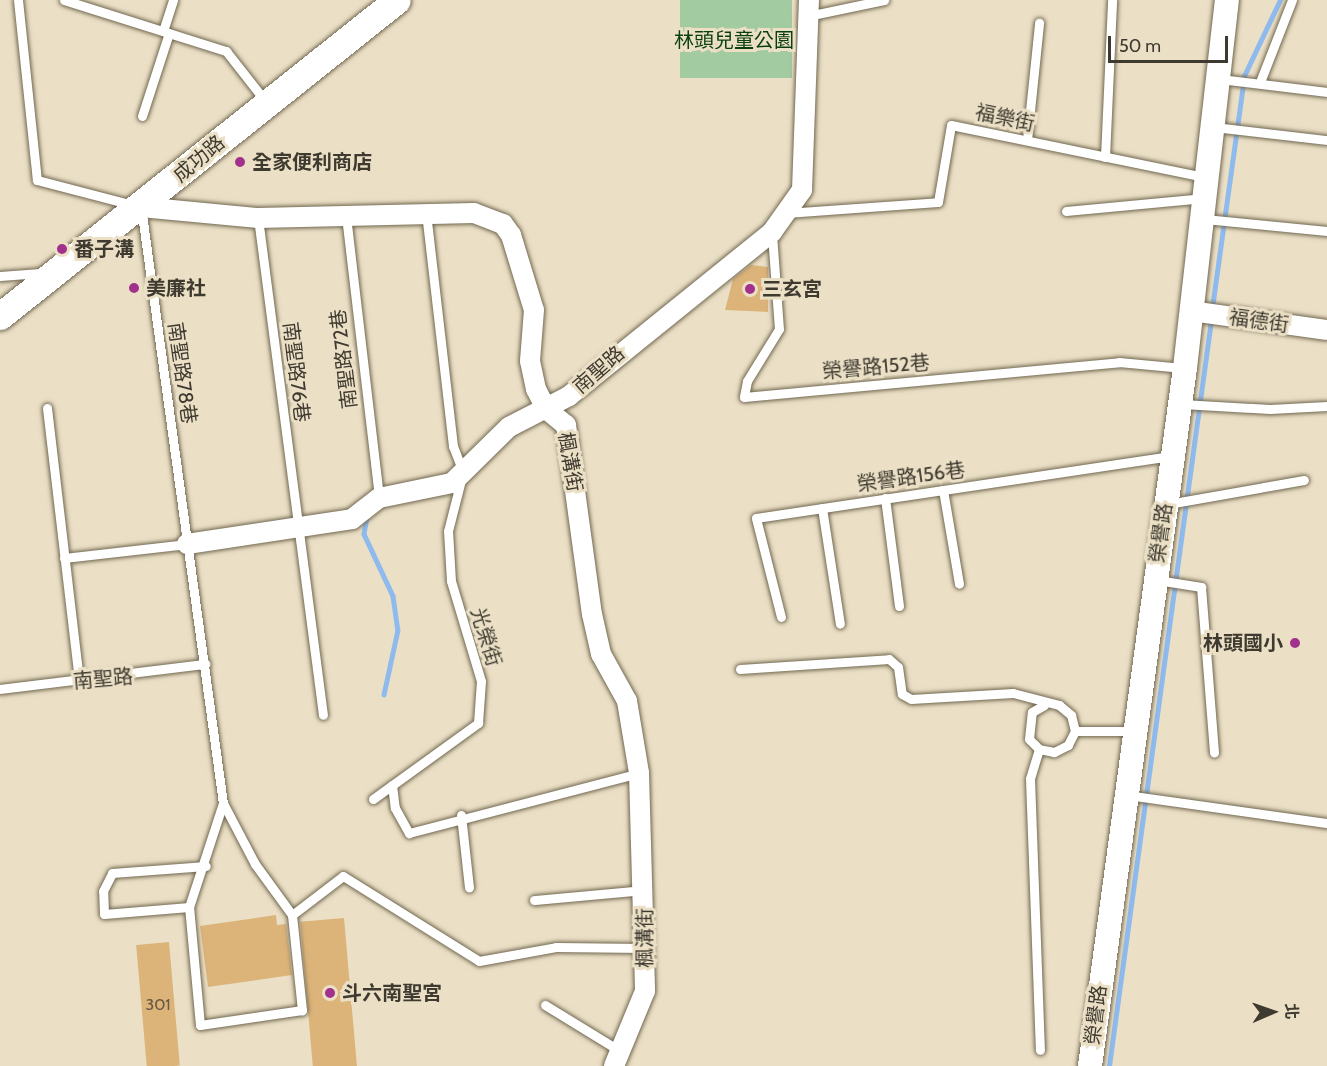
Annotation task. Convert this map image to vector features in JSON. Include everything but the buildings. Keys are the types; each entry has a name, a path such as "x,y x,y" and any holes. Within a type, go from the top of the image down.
{"main road":[{"name":"成功路","path":"0,316 141,207 266,102 397,0"}],"street":[{"name":"榮譽路","path":"1090,1066 1124,795 1185,369 1220,79 1227,0"},
{"name":"南聖路","path":"187,543 299,530 352,519 379,498 452,483 509,427 569,396 772,232 802,190 808,8"},
{"name":"楓溝街","path":"141,207 258,219 474,213 502,224 511,235 534,310 530,361 546,409 566,425 594,624 601,654 627,701 639,773 647,948 645,991 617,1058"},
{"name":"福德街","path":"1191,311 1327,330"}],"lane":[{"path":"18,0 37,180 141,207"},
{"path":"142,116 173,0"},
{"path":"808,8 884,0"},
{"path":"1105,157 1112,0"},
{"path":"1260,82 1292,0"},
{"path":"67,1 226,51 266,102"},
{"path":"1026,140 1039,23"},
{"path":"1220,79 1260,82 1327,92"},
{"name":"福樂街","path":"785,213 938,202 951,125 1105,157 1206,198"},
{"path":"1214,127 1327,140"},
{"path":"1066,211 1206,198 1327,231"},
{"name":"南聖路78巷","path":"141,207 223,803"},
{"path":"426,214 453,446 464,472"},
{"name":"南聖路72巷","path":"346,216 379,498"},
{"name":"南聖路76巷","path":"258,219 323,715"},
{"name":"榮譽路152巷","path":"772,232 779,329 747,381 744,397 1119,363 1185,369"},
{"path":"0,276 63,267"},
{"path":"1180,404 1270,410 1327,406"},
{"path":"47,408 80,682"},
{"name":"榮譽路156巷","path":"782,618 756,518 1172,456"},
{"name":"光榮街","path":"373,799 478,723 481,681 451,581 448,531 464,472"},
{"path":"1165,504 1304,480"},
{"path":"943,490 959,584"},
{"path":"885,498 899,606"},
{"path":"822,508 840,624"},
{"path":"64,558 187,543"},
{"path":"1155,580 1202,587 1214,752"},
{"path":"740,669 889,659 898,667 902,694 911,699 1013,693 1044,705 1059,705 1071,715 1075,730 1068,745 1054,752 1039,749"},
{"name":"南聖路","path":"0,689 80,682 205,664"},
{"path":"1040,1050 1030,779 1039,749 1026,725 1032,712 1044,705"},
{"path":"1075,730 1133,731"},
{"path":"392,785 395,808 409,833 461,815 639,773"},
{"path":"1124,795 1327,823"},
{"path":"223,803 255,864 292,915 302,1011 200,1025 189,906 206,866 223,803"},
{"path":"461,815 469,888"},
{"path":"189,906 105,914 103,891 112,873 206,866"},
{"path":"292,915 343,876 480,961 556,947 647,948"},
{"path":"534,900 645,889"},
{"path":"545,1005 617,1058"}],"green space":[{"name":"林頭兒童公園","path":"680,0 792,0 792,78 680,78"}],"waterway":[{"path":"1212,308 1244,76 1280,0"},
{"path":"1109,1066 1211,320"},
{"path":"367,517 364,534 393,596 398,630 384,695"}],"place":[{"name":"全家便利商店","path":"240,162"},
{"name":"番子溝","path":"62,249"},
{"name":"美廉社","path":"134,288"},
{"name":"三玄宮","path":"750,289"},
{"name":"林頭國小","path":"1295,643"},
{"name":"斗六南聖宮","path":"330,993"}]}
